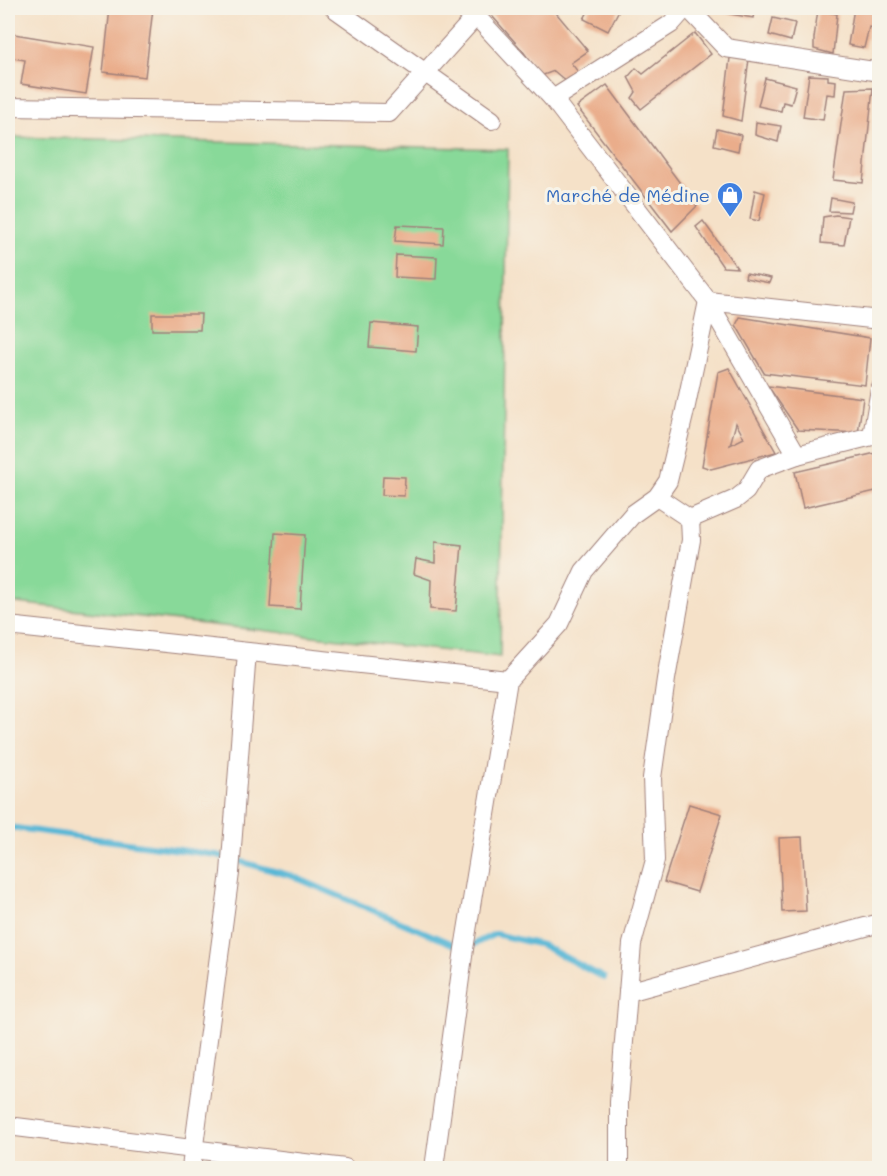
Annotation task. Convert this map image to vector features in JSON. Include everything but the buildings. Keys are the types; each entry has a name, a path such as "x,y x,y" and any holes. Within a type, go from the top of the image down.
{"street":[{"path":"334,8 492,120"},
{"path":"553,99 671,24 687,8 726,48 879,72"},
{"path":"8,107 389,113 425,72 470,12 553,99 708,301 797,455"},
{"path":"708,301 879,320"},
{"path":"434,1168 464,949 508,680 559,624 584,571 633,514 657,497 668,481 708,301"},
{"path":"690,519 736,500 746,491 759,469 797,455 876,435 879,390"},
{"path":"657,497 690,519"},
{"path":"619,1168 619,1102 632,944 655,860 652,778 666,679 691,540 690,519"},
{"path":"8,626 508,680"},
{"path":"192,1159 230,873 247,652"},
{"path":"628,992 879,924"},
{"path":"8,1126 192,1159 345,1168"}],"green space":[{"path":"8,137 508,149 500,657 8,602"}],"waterway":[{"path":"8,827 217,855 292,876 464,949 495,934 542,945 604,978"}],"place":[{"name":"Marché de Médine","path":"730,218"}]}
